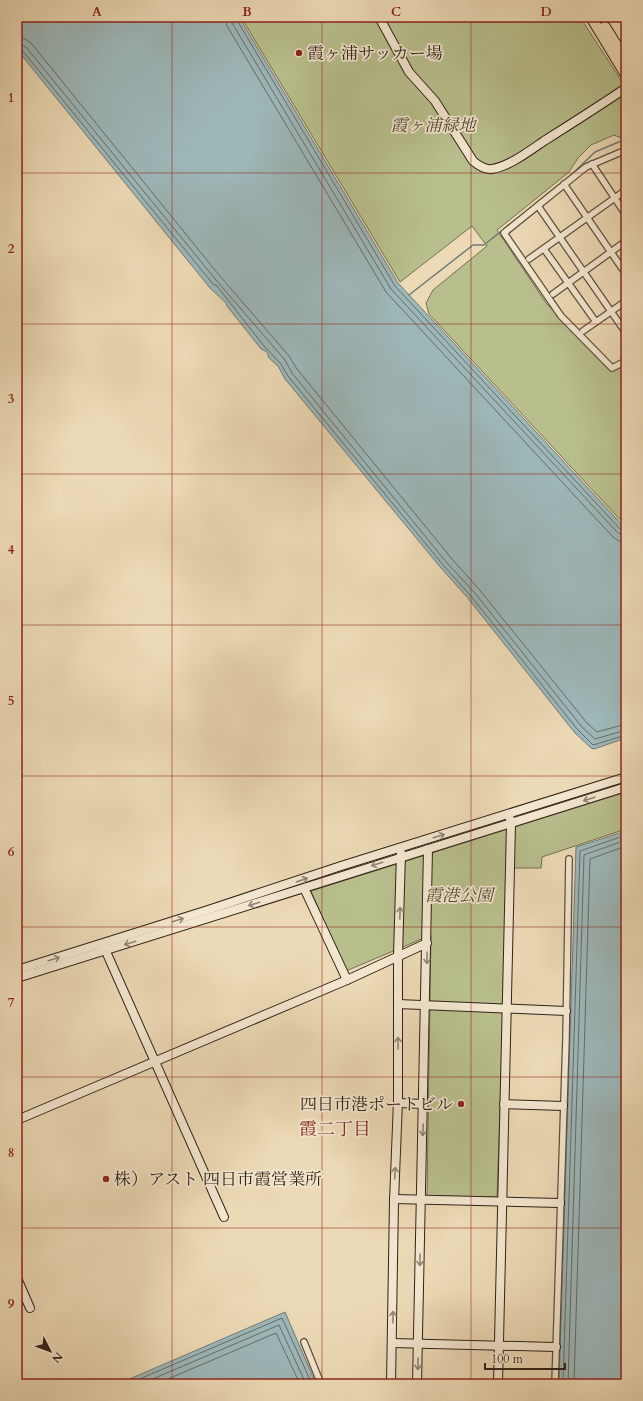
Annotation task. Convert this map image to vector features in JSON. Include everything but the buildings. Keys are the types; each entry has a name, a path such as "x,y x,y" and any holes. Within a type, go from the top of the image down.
{"highway":[{"path":"591,17 626,75"},
{"path":"599,17 626,61"}],"street":[{"path":"379,17 409,72 435,101 473,161 480,167 492,169 506,164 529,151 626,88"},
{"path":"626,150 592,164 564,184 504,233 547,296 578,335 612,368 626,361"},
{"path":"592,164 626,215"},
{"path":"564,184 626,274"},
{"path":"529,259 626,190"},
{"path":"538,206 626,333"},
{"path":"554,294 626,241"},
{"path":"544,249 596,322"},
{"path":"583,331 626,301"},
{"path":"17,978 104,947 401,847 626,777"},
{"path":"17,970 104,947 304,888 626,787"},
{"path":"498,1384 506,1009 512,824 509,814"},
{"path":"401,847 428,849"},
{"path":"391,1384 394,1199 398,1103 398,956 401,847"},
{"path":"417,1384 424,1104 428,849"},
{"path":"555,1384 569,859"},
{"path":"304,888 347,980"},
{"path":"17,1120 347,980 427,943"},
{"path":"104,947 224,1216"},
{"path":"398,1004 566,1011"},
{"path":"398,1103 424,1104"},
{"path":"504,1104 563,1106"},
{"path":"394,1199 502,1201 560,1204"},
{"path":"17,1278 30,1308"},
{"path":"304,1342 321,1384"},
{"path":"392,1343 556,1347"}],"green space":[{"name":"霞ヶ浦緑地","path":"241,17 580,17 626,88 626,140 614,135 591,145 578,158 569,172 497,230 546,303 608,367 626,361 626,526 429,314 426,303 433,290 487,246 472,226 400,282"},
{"name":"霞港公園","path":"626,792 626,829 542,857 541,868 508,868 497,1197 427,1196 431,935 346,971 311,891"}],"water":[{"path":"17,17 239,17 398,283 626,529 626,738 594,749 575,733 467,597 441,568 285,379 278,366 269,358 267,352 261,349 226,303 210,288 17,50"},
{"path":"626,831 626,1384 559,1384 576,847"},
{"path":"285,1312 316,1384 118,1384"}],"waterway":[{"path":"409,295 473,245 484,245 572,174 595,152 621,141"}],"place":[{"name":"霞ヶ浦サッカー場","path":"299,53"},
{"name":"四日市港ポートビル","path":"461,1104"},
{"name":"株）アスト 四日市霞営業所","path":"106,1179"}],"district":[{"name":"霞二丁目","path":"335,1129"}]}
